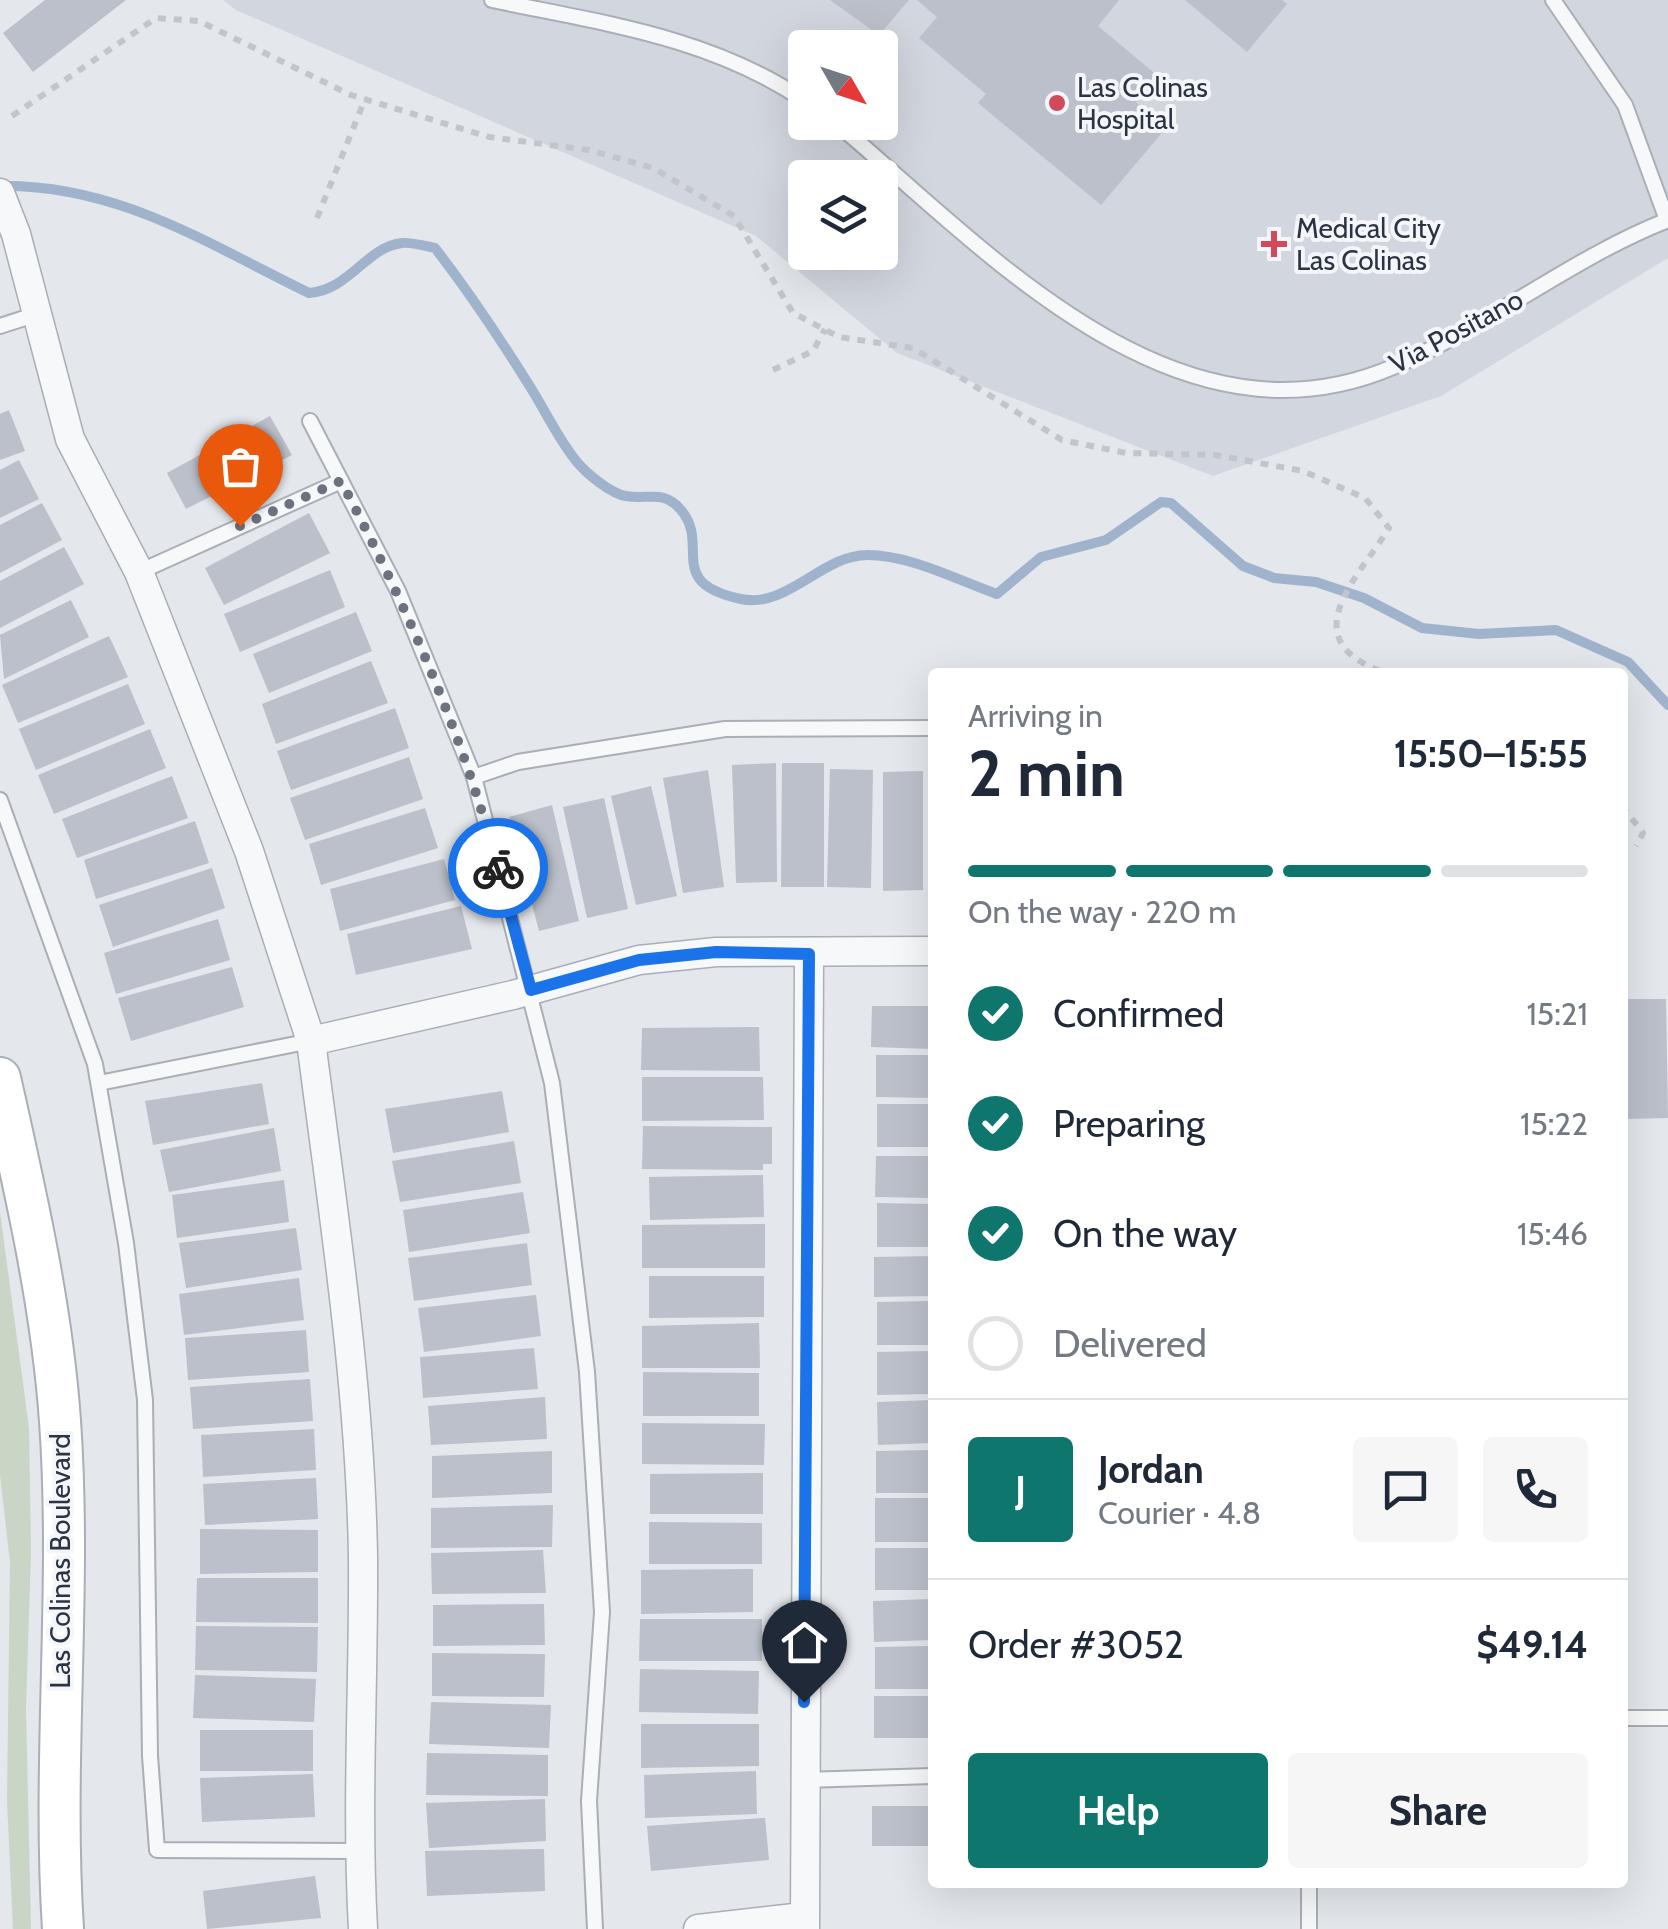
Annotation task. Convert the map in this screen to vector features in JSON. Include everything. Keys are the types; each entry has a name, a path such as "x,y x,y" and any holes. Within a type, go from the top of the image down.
{"main road":[{"name":"Las Colinas Boulevard","path":"0,1078 21,1170 60,1418 65,1529 59,1708 63,1929"}],"street":[{"path":"0,193 19,246 34,315 70,439 138,572 248,851 311,1042 348,1324 363,1555 358,1851 363,1929"},
{"path":"311,1042 639,960 716,952 928,951"},
{"path":"698,1929 804,1923 809,954"}],"lane":[{"path":"492,0 678,39 773,80 788,90"},
{"path":"1553,0 1625,105 1667,220"},
{"name":"Via Positano","path":"856,140 1056,308 1103,338 1204,381 1261,388 1318,390 1388,369 1450,342 1609,245 1667,220"},
{"path":"0,326 34,315"},
{"path":"310,420 398,591 474,777 552,1083 587,1372 602,1612 589,1801 595,1929"},
{"path":"138,572 341,481"},
{"path":"474,777 518,762 724,729 928,728"},
{"path":"0,800 98,1082 126,1243 145,1400 150,1756 156,1850 358,1851"},
{"path":"98,1082 311,1042"},
{"path":"1628,1718 1668,1718"},
{"path":"804,1780 928,1776"},
{"path":"1309,1888 1309,1929"}],"path":[{"path":"12,116 156,18 198,21 365,98 489,137 588,150 653,168 734,216 793,313 839,337 913,348 1062,440 1126,452 1216,455 1303,470 1366,498 1389,528 1370,558 1353,575 1335,614 1342,646 1371,668"},
{"path":"317,218 365,98"},
{"path":"773,370 813,350 824,329"},
{"path":"1628,814 1643,833 1636,846"}],"shaded area":[{"name":"Medical City Las Colinas","path":"223,0 1668,0 1668,258 1441,396 1213,476 897,353 797,270 898,270 898,160 788,160 788,263 756,236 236,10"}],"green space":[{"path":"0,1212 29,1428 31,1552 26,1708 31,1929 13,1929 7,1801 10,1562 0,1475"}],"building":[{"path":"45,0 126,0 33,72 3,33"},
{"path":"830,0 909,0 883,30 872,30"},
{"name":"Las Colinas Hospital","path":"917,0 1119,0 1098,26 1158,76 1136,102 1166,128 1101,205 978,103 986,94 919,38 937,17"},
{"name":"Las Colinas Hospital","path":"1185,0 1282,0 1287,4 1247,52"},
{"path":"9,410 25,451 0,460 0,414"},
{"path":"270,416 292,455 186,509 167,473"},
{"path":"19,460 39,499 0,518 0,470"},
{"path":"42,503 62,540 0,573 0,525"},
{"path":"309,513 330,553 224,605 205,568"},
{"path":"64,547 84,584 0,628 0,581"},
{"path":"330,570 345,607 240,652 224,614"},
{"path":"71,600 89,637 4,679 0,635"},
{"path":"356,612 372,651 269,693 253,654"},
{"path":"109,636 128,677 18,723 2,685"},
{"path":"371,661 388,703 276,744 262,704"},
{"path":"128,684 145,724 36,770 19,729"},
{"path":"395,708 409,748 291,790 277,751"},
{"path":"150,729 166,768 54,814 38,775"},
{"path":"409,757 423,799 305,840 290,798"},
{"path":"776,763 777,882 736,883 732,765"},
{"path":"782,763 824,763 824,887 781,887"},
{"path":"830,769 873,770 871,888 827,887"},
{"path":"708,770 724,887 683,893 663,778"},
{"path":"923,771 923,890 883,891 883,772"},
{"path":"172,776 188,818 77,858 62,819"},
{"path":"651,786 677,896 636,905 611,796"},
{"path":"604,798 628,909 587,918 563,807"},
{"path":"552,805 579,921 539,931 509,817"},
{"path":"425,808 438,848 321,885 309,844"},
{"path":"195,821 209,863 96,899 84,860"},
{"path":"444,859 455,900 340,931 330,889"},
{"path":"212,868 225,908 113,947 99,905"},
{"path":"461,906 472,949 356,975 347,934"},
{"path":"218,919 230,960 116,994 104,953"},
{"path":"232,967 244,1007 131,1041 118,998"},
{"path":"1628,999 1666,999 1668,1118 1628,1119"},
{"path":"872,1006 928,1006 928,1049 871,1047"},
{"path":"759,1027 760,1071 641,1070 642,1028"},
{"path":"876,1055 928,1055 928,1098 876,1097"},
{"path":"642,1077 763,1077 764,1120 642,1121"},
{"path":"262,1083 269,1124 153,1145 145,1101"},
{"path":"502,1091 509,1132 393,1153 385,1109"},
{"path":"877,1104 928,1104 928,1147 877,1147"},
{"path":"643,1126 772,1127 772,1164 763,1164 763,1170 642,1169"},
{"path":"274,1128 281,1171 169,1192 160,1150"},
{"path":"514,1141 521,1183 400,1202 392,1161"},
{"path":"876,1156 928,1156 928,1198 875,1197"},
{"path":"763,1175 764,1217 650,1220 649,1177"},
{"path":"284,1180 289,1222 177,1238 172,1195"},
{"path":"523,1192 530,1233 409,1252 403,1210"},
{"path":"877,1203 928,1204 928,1247 877,1247"},
{"path":"765,1224 765,1268 642,1268 642,1225"},
{"path":"296,1228 302,1270 186,1288 179,1243"},
{"path":"527,1243 532,1285 414,1301 408,1258"},
{"path":"928,1256 928,1296 874,1297 874,1257"},
{"path":"649,1276 764,1276 764,1317 649,1318"},
{"path":"299,1278 304,1320 184,1335 179,1294"},
{"path":"536,1295 541,1336 424,1352 418,1308"},
{"path":"928,1301 928,1345 877,1345 877,1302"},
{"path":"759,1323 760,1368 642,1368 642,1326"},
{"path":"306,1330 309,1372 188,1380 185,1338"},
{"path":"534,1348 538,1389 423,1398 420,1357"},
{"path":"928,1351 928,1394 877,1395 877,1352"},
{"path":"643,1372 759,1373 759,1416 643,1416"},
{"path":"310,1379 313,1421 193,1429 190,1387"},
{"path":"545,1397 547,1439 431,1445 428,1406"},
{"path":"928,1400 928,1443 878,1445 877,1402"},
{"path":"642,1423 765,1424 764,1465 642,1464"},
{"path":"314,1429 316,1470 203,1477 201,1435"},
{"path":"928,1450 928,1493 876,1493 876,1451"},
{"path":"552,1451 552,1493 432,1498 432,1456"},
{"path":"763,1473 763,1514 650,1514 650,1474"},
{"path":"316,1478 318,1519 205,1525 203,1484"},
{"path":"875,1498 928,1498 928,1542 875,1542"},
{"path":"553,1505 552,1547 431,1548 431,1508"},
{"path":"649,1522 762,1523 762,1564 649,1564"},
{"path":"200,1529 318,1530 318,1572 200,1574"},
{"path":"875,1548 928,1548 928,1590 875,1590"},
{"path":"543,1550 546,1593 432,1594 431,1553"},
{"path":"753,1569 753,1612 641,1614 641,1570"},
{"path":"197,1578 318,1578 318,1623 196,1622"},
{"path":"928,1599 928,1640 874,1642 873,1601"},
{"path":"544,1604 545,1645 433,1646 433,1605"},
{"path":"640,1619 762,1619 762,1661 639,1661"},
{"path":"196,1626 318,1627 317,1672 195,1670"},
{"path":"928,1646 928,1689 875,1689 875,1647"},
{"path":"432,1653 545,1654 544,1697 432,1696"},
{"path":"640,1669 759,1671 758,1714 639,1712"},
{"path":"195,1675 316,1679 314,1722 193,1718"},
{"path":"874,1696 928,1696 928,1738 874,1738"},
{"path":"431,1702 551,1705 549,1748 429,1744"},
{"path":"641,1724 759,1724 759,1766 641,1768"},
{"path":"200,1730 313,1730 313,1771 200,1771"},
{"path":"427,1753 548,1755 548,1796 426,1795"},
{"path":"756,1771 757,1814 645,1818 644,1775"},
{"path":"313,1774 315,1817 202,1822 200,1778"},
{"path":"545,1799 546,1841 429,1848 426,1803"},
{"path":"872,1806 928,1806 928,1846 872,1846"},
{"path":"765,1818 769,1860 651,1871 647,1826"},
{"path":"544,1849 545,1891 427,1896 425,1851"},
{"path":"315,1876 321,1918 207,1929 203,1891"}],"waterway":[{"path":"0,186 43,188 122,206 197,237 309,293 336,284 389,246 406,243 435,248 495,332 577,462 620,494 662,497 681,510 689,523 696,573 718,592 758,600 789,589 835,563 867,555 917,564 997,594 1041,557 1106,540 1161,502 1171,503 1243,566 1274,578 1316,582 1364,598 1422,628 1479,634 1556,630 1628,662 1668,705"}],"way so far":[{"path":"240,526 341,481 398,591 474,777 498,868"}],"place":[{"name":"Las Colinas Hospital","path":"1057,103"},
{"name":"Medical City Las Colinas","path":"1274,244"}],"route":[{"path":"498,868 531,990 639,960 716,952 809,954 804,1702"}]}
